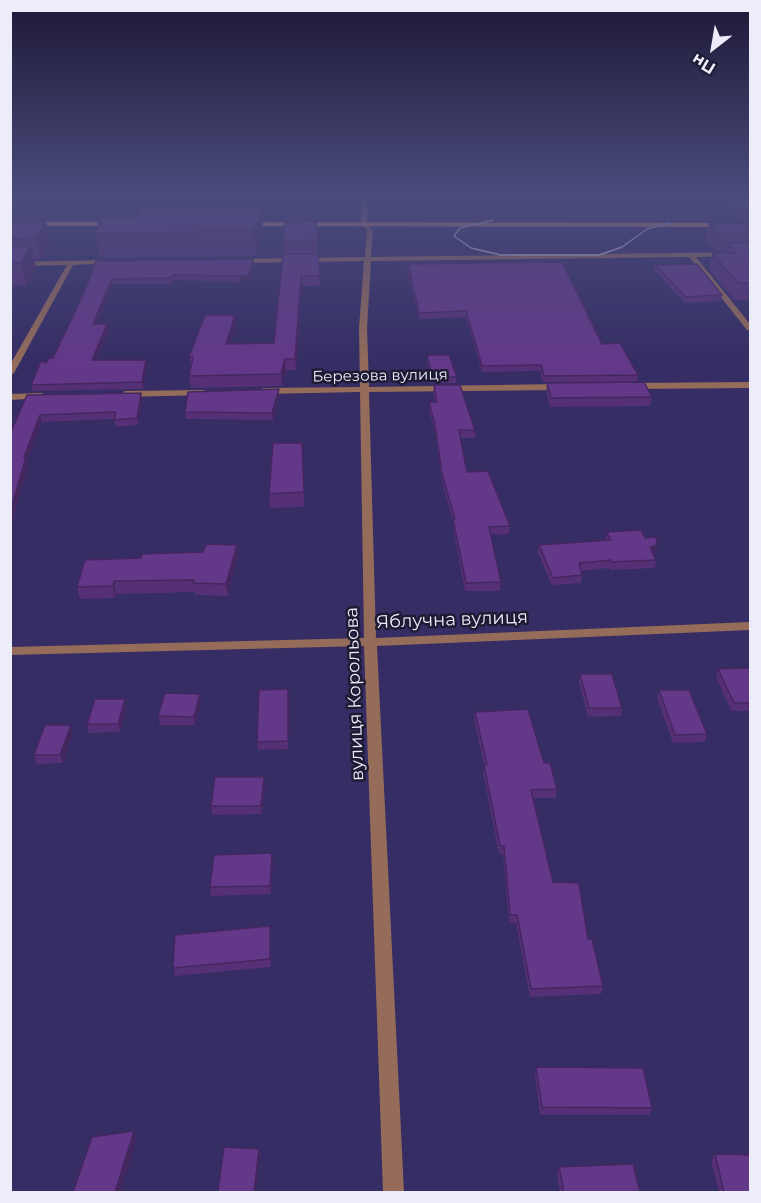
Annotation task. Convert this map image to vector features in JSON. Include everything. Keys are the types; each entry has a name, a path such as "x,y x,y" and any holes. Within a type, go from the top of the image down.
{"street":[{"name":"вулиця Корольова","path":"369,252 363,328 370,642 394,1192"},
{"path":"226,261 750,254"},
{"path":"691,255 750,328"},
{"path":"10,264 119,262"},
{"path":"10,373 71,263"},
{"path":"620,386 750,385"},
{"name":"Березова вулиця","path":"259,392 573,387"},
{"path":"117,394 211,393"},
{"path":"10,397 46,396"},
{"name":"Яблучна вулиця","path":"10,651 370,642 750,626"}],"building":[{"path":"10,252 27,252 21,263 10,263"},
{"path":"750,252 750,283 738,283 712,253"},
{"path":"283,254 318,254 320,276 301,276 295,359 285,359 281,374 189,376 193,357 189,357 205,315 235,315 226,344 274,343"},
{"path":"253,259 249,275 173,275 171,278 112,279 93,324 107,324 92,360 146,360 142,382 31,385 41,361 46,363 49,358 53,358 83,295 96,261"},
{"path":"562,262 602,344 620,343 638,375 544,376 541,365 482,366 466,311 419,313 408,264"},
{"path":"697,264 722,295 686,297 655,265"},
{"path":"427,355 449,355 457,377 432,377"},
{"path":"644,382 652,397 551,398 547,383"},
{"path":"434,385 460,385 475,430 459,430 467,472 488,471 510,526 489,527 501,582 466,583 453,519 455,519 442,474 435,425 429,402 437,402"},
{"path":"279,389 272,413 185,412 188,392"},
{"path":"141,393 137,418 114,420 116,412 40,415 24,457 26,457 10,512 10,434 27,395"},
{"path":"273,443 302,443 304,492 269,494"},
{"path":"641,530 645,538 656,537 657,545 650,547 656,560 579,563 582,575 553,578 539,545 611,540 607,532"},
{"path":"206,544 237,545 226,584 193,583 194,580 114,581 113,586 77,587 85,560 141,558 142,554 203,552"},
{"path":"750,668 750,703 734,703 718,669"},
{"path":"580,674 612,674 622,708 589,708"},
{"path":"288,689 288,741 257,742 259,690"},
{"path":"659,690 689,690 707,734 675,735"},
{"path":"165,693 200,694 194,717 158,716"},
{"path":"95,699 125,699 118,724 87,724"},
{"path":"528,709 544,763 550,763 557,789 531,790 553,882 579,883 588,939 592,939 603,986 531,989 517,915 510,915 504,846 500,846 484,765 487,765 475,712"},
{"path":"45,725 71,725 60,755 34,755"},
{"path":"215,777 264,777 261,806 211,806"},
{"path":"272,853 270,886 210,887 214,855"},
{"path":"270,926 270,959 173,968 175,935"},
{"path":"536,1067 643,1068 652,1108 542,1107"},
{"path":"134,1131 115,1192 73,1192 92,1137"},
{"path":"224,1147 259,1149 254,1192 218,1192"},
{"path":"715,1154 750,1155 750,1192 724,1192"},
{"path":"633,1164 640,1192 564,1192 559,1167"}],"tram line":[{"path":"489,252 501,255 599,255 607,252"}]}
